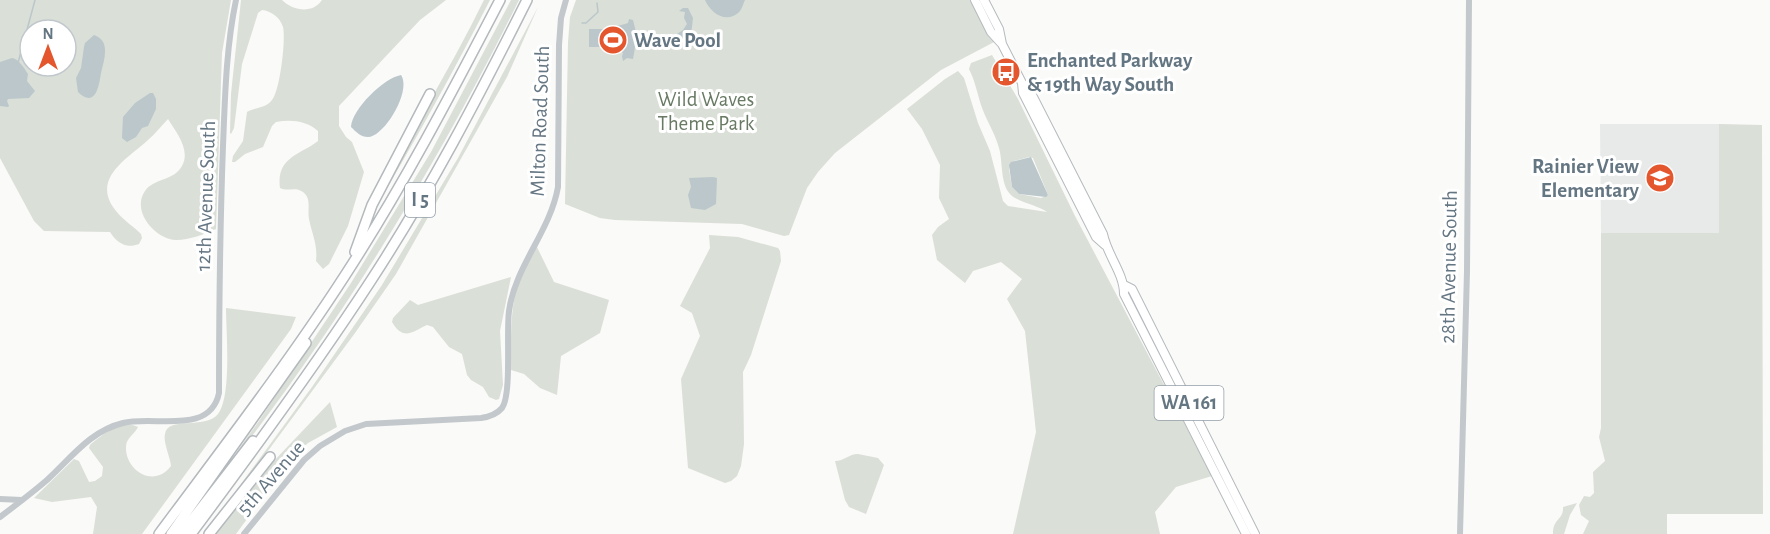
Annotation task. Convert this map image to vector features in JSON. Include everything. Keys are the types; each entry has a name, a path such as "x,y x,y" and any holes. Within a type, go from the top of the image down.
{"highway":[{"name":"I 5","path":"159,534 348,271 453,90 500,0"},
{"name":"I 5","path":"191,534 297,391 371,280 418,204 527,0"},
{"path":"348,271 366,218 430,94"},
{"name":"I 5","path":"171,534 340,293 348,271"},
{"name":"I 5","path":"181,534 279,406 297,391"},
{"path":"209,534 270,457"}],"main road":[{"name":"WA 161","path":"975,0 991,32 1002,44 1022,83 1030,91 1103,234 1105,245 1124,285 1132,289 1246,529 1255,534"},
{"name":"WA 161","path":"984,0 999,29 1002,44"}],"street":[{"name":"12th Avenue South","path":"22,500 98,433 108,428 132,421 197,419 210,411 216,403 219,393 225,97 228,53 236,0"},
{"name":"Milton Road South","path":"391,423 481,418 502,408 505,400 508,320 512,295 523,265 553,209 558,187 559,45 561,18 566,0"},
{"name":"28th Avenue South","path":"1460,534 1467,271 1469,0"},
{"name":"5th Avenue","path":"244,534 304,460 320,446 345,432 366,424 391,423"},
{"path":"0,499 22,500"},
{"path":"0,517 22,500"}],"shaded area":[{"path":"705,0 745,0 739,12 733,16 723,17 710,9"},
{"path":"688,8 693,18 691,35 687,39 678,39 674,36 687,24 684,18 685,12 679,11"},
{"name":"Wave Pool","path":"629,19 633,20 637,36 633,59 627,58 623,61 623,53 616,49 589,47 589,29 605,29 625,24"},
{"path":"94,35 100,38 105,47 98,89 93,97 89,98 78,92 76,78 81,68 85,43"},
{"path":"12,58 18,61 18,78 27,78 27,81 35,91 29,98 8,99 8,107 0,106 0,62"},
{"path":"401,75 403,91 400,102 388,122 374,135 368,137 359,134 351,127 363,103 386,82"},
{"path":"153,93 156,99 156,109 148,126 142,128 136,137 127,142 122,138 123,117 135,103"},
{"name":"Rainier View Elementary","path":"1600,124 1719,124 1719,233 1601,233"},
{"path":"1031,157 1048,195 1046,197 1019,194 1012,187 1009,165 1011,162"},
{"path":"689,178 717,178 716,204 705,210 691,208 688,195 691,187"}],"green space":[{"path":"0,0 231,0 222,53 216,229 192,238 176,240 160,235 147,223 143,215 141,199 145,191 153,184 178,171 184,160 184,148 168,119 151,138 122,162 109,179 107,189 109,200 116,211 141,234 139,244 130,246 122,244 110,232 44,231 34,221 0,158"},
{"path":"241,0 282,0 297,9 308,9 322,0 446,0 420,20 339,106 339,126 352,142 364,172 348,226 329,264 323,269 316,261 306,195 300,190 280,188 280,178 286,163 318,141 318,131 298,122 276,122 263,147 232,162 233,156 243,141 247,112 266,105 275,95 282,65 284,42 282,23 277,17 262,10 258,13 242,64 234,128 231,134 231,94"},
{"path":"484,0 490,0 436,103 378,204 370,213 398,159"},
{"path":"511,0 519,0 458,117 392,231 282,395 182,527 259,421 351,283 431,152"},
{"name":"Wild Waves Theme Park","path":"576,0 974,0 996,41 941,70 835,153 807,188 789,235 784,236 742,224 615,220 600,218 565,204 568,42 570,17"},
{"path":"538,7 507,77 396,274 355,333 206,532 312,387 382,285 458,158"},
{"path":"992,55 1018,99 1075,216 1212,476 1176,487 1155,512 1160,534 1013,534 1036,432 1025,331 1007,299 1022,279 1001,262 973,271 965,283 937,260 932,235 949,219 939,198 940,165 922,129 907,109 958,71 964,78 978,123 990,151 1003,201 1008,206 1047,212 1017,199 1007,189 1003,178 999,148 983,111 969,69 971,63","holes":["1033,158 1048,195 1041,198 1019,194 1012,187 1009,169 1014,161"]},
{"path":"1719,124 1762,125 1763,514 1667,514 1667,534 1583,534 1589,521 1581,515 1579,505 1584,496 1590,497 1594,493 1593,472 1605,461 1599,437 1601,428 1601,233 1719,233"},
{"path":"709,235 738,237 778,248 781,261 751,355 743,372 744,444 741,466 737,476 725,483 688,468 681,379 700,336 692,313 680,306 710,248"},
{"path":"537,247 554,282 609,300 600,333 561,356 557,395 540,388 524,374 511,370 512,320 516,290 522,273"},
{"path":"511,277 500,331 503,385 499,399 489,397 483,387 471,380 467,375 462,354 449,347 433,327 427,325 405,333 396,328 392,322 410,300 418,305"},
{"path":"226,308 296,317 291,329 142,534 93,534 97,507 91,497 52,502 34,498 74,459 79,461 89,482 102,476 103,467 89,448 90,445 106,433 125,425 138,427 127,441 127,455 130,463 142,474 157,476 164,473 171,466 165,441 167,429 179,424 212,419 218,414 222,405 227,379"},
{"path":"330,402 337,427 308,443 294,455 236,534 215,534 272,463"},
{"path":"858,454 878,458 884,465 866,514 849,507 835,461"},
{"path":"1577,503 1570,515 1564,534 1553,534 1563,507"}],"waterway":[{"path":"30,18 35,0"},
{"path":"582,23 586,23 598,12 597,3"}],"place":[{"name":"Wave Pool","path":"613,40"},
{"name":"Enchanted Parkway & 19th Way South","path":"1006,72"},
{"name":"Rainier View Elementary","path":"1660,178"}]}
